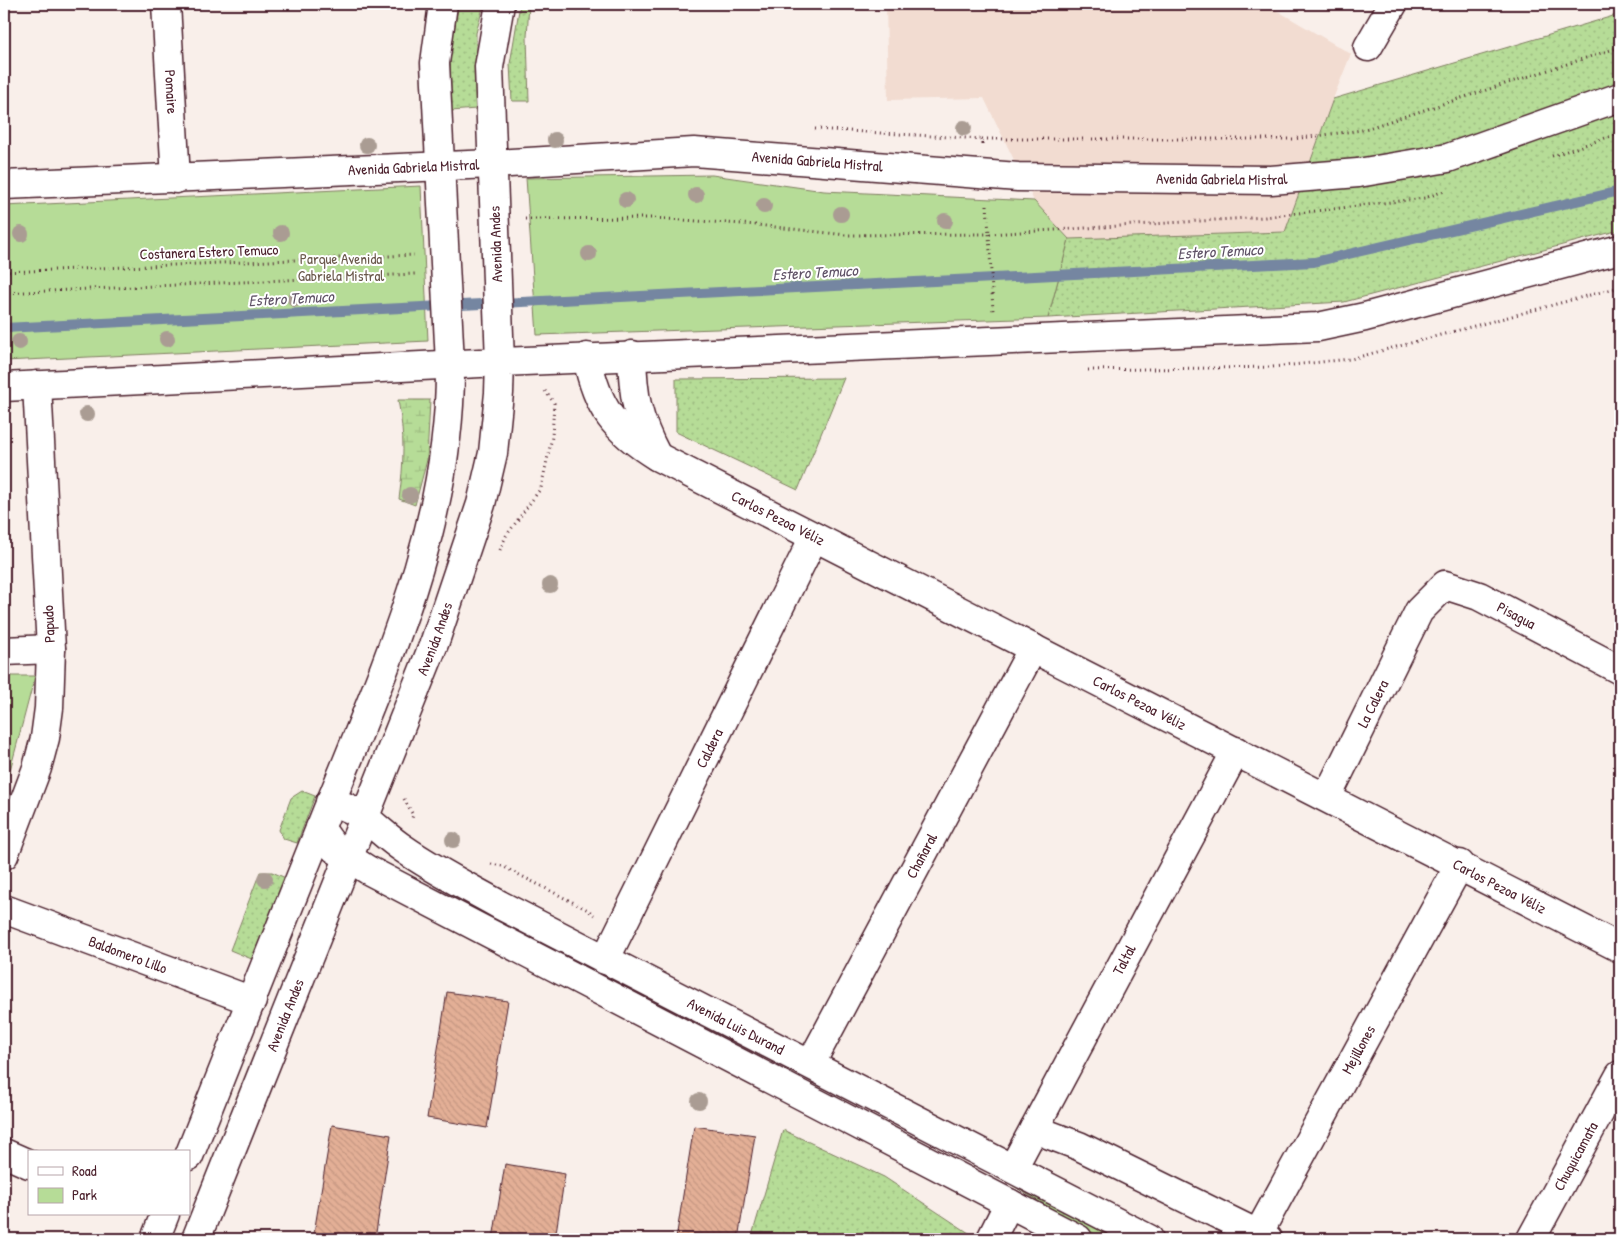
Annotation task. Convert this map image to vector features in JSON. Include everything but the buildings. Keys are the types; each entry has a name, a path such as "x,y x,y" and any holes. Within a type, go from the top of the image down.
{"street":[{"name":"Pomaire","path":"166,4 176,179"},
{"path":"190,1154 393,644 425,549 437,501 446,449 450,397 435,64 443,4"},
{"name":"Avenida Andes","path":"196,1239 434,641 481,504 493,453 500,362 489,67 500,4"},
{"path":"1368,47 1392,4"},
{"name":"Avenida Gabriela Mistral","path":"4,185 440,167 694,152 1018,177 1272,180 1358,173 1448,158 1620,97"},
{"path":"4,387 449,351 500,362 1318,327 1365,317 1620,249"},
{"path":"632,355 633,393 642,426 658,457"},
{"name":"Carlos Pezoa Véliz","path":"588,357 595,390 610,418 631,441 658,457 1460,864 1620,948"},
{"name":"Papudo","path":"4,856 37,768 45,738 49,708 51,649 37,385"},
{"name":"Caldera","path":"605,960 814,537"},
{"name":"Pisagua","path":"1419,611 1445,585 1479,596 1620,670"},
{"name":"La Calera","path":"1327,797 1419,611"},
{"name":"Chañaral","path":"812,1063 1033,648"},
{"path":"4,651 51,649"},
{"name":"Taltal","path":"1013,1168 1236,751"},
{"name":"Avenida Luis Durand","path":"330,802 344,805 365,816 402,848 446,875 605,960 812,1063 1150,1239"},
{"name":"Avenida Luis Durand","path":"320,828 335,849 348,858 1078,1239"},
{"name":"Mejillones","path":"1263,1237 1460,864"},
{"name":"Baldomero Lillo","path":"4,909 252,1001"},
{"name":"Chuquicamata","path":"1531,1239 1620,1075"},
{"path":"1034,1129 1079,1146 1263,1237"},
{"path":"4,1153 28,1164"},
{"path":"991,1239 1019,1208"},
{"path":"1011,1239 1019,1208"}],"path":[{"path":"989,234 992,300"},
{"name":"Costanera Estero Temuco","path":"4,272 444,254"},
{"path":"498,554 506,536 541,488 548,464 554,403 535,379 534,361"},
{"path":"402,795 413,815 402,848"}],"shaded area":[{"path":"886,4 1266,4 1351,54 1286,232 1069,239 1034,201 984,98 888,100"}],"green space":[{"path":"459,4 484,4 476,33 476,109 451,111 450,51"},
{"path":"520,4 529,4 527,37 529,101 512,101 510,64"},
{"path":"1620,14 1620,230 1344,302 1048,318 1069,239 1285,232 1333,99"},
{"path":"712,175 824,191 1034,201 1069,239 1048,318 537,335 526,178"},
{"name":"Parque Avenida Gabriela Mistral","path":"421,186 428,341 4,361 4,206"},
{"path":"844,378 798,490 676,432 676,379"},
{"path":"398,400 430,400 427,460 415,505 399,499 403,450"},
{"path":"4,676 35,676 4,793"},
{"path":"302,791 315,796 297,843 284,839 279,830 291,798"},
{"path":"260,872 272,872 288,879 254,960 230,950"},
{"path":"908,1123 1130,1239 1102,1239"},
{"path":"783,1130 884,1177 975,1237 974,1239 751,1239"}],"waterway":[{"name":"Estero Temuco","path":"4,328 1314,262 1620,191"}]}
